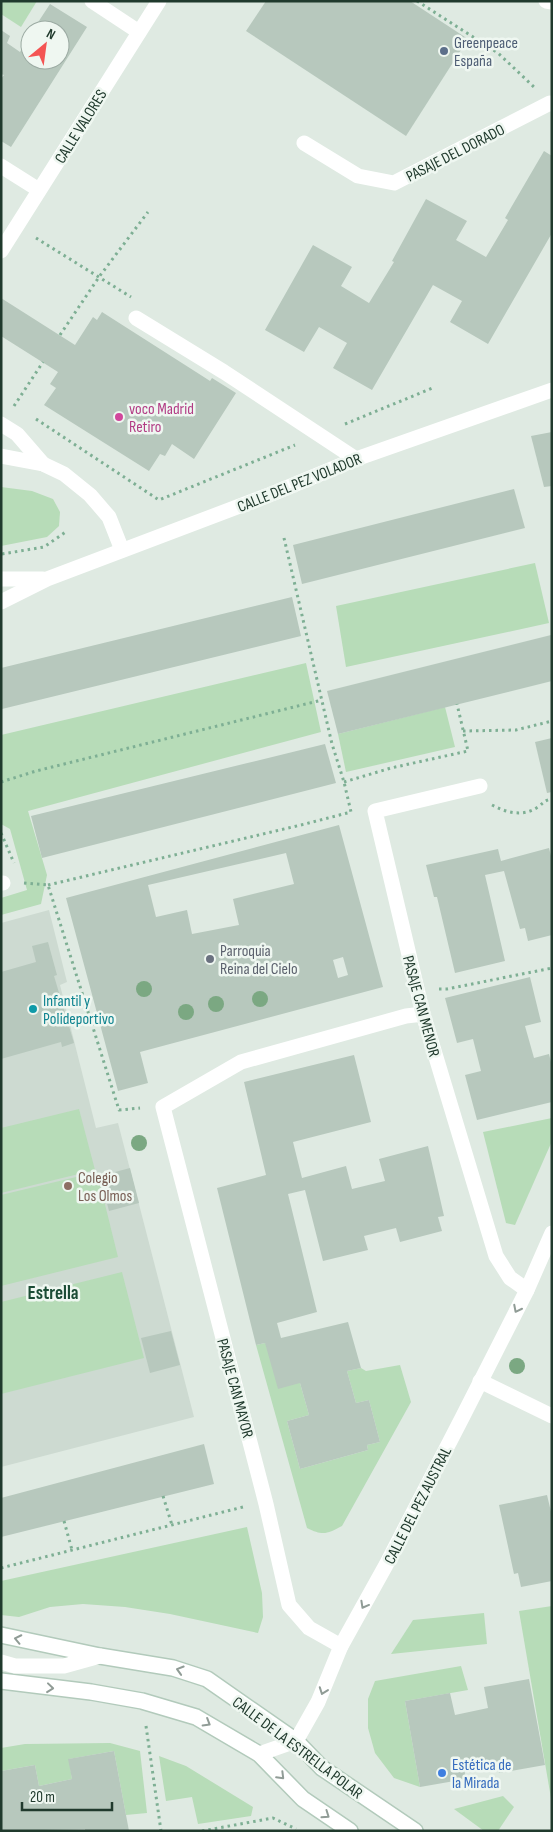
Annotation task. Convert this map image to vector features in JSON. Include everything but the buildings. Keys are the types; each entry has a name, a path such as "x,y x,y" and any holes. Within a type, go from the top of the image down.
{"street":[{"path":"92,1 140,32"},
{"name":"CALLE VALORES","path":"1,251 158,1"},
{"path":"546,1 552,2"},
{"name":"PASAJE DEL DORADO","path":"304,143 358,176 394,182 551,104"},
{"path":"1,166 39,190"},
{"path":"136,318 224,372 356,459"},
{"name":"CALLE DEL PEZ VOLADOR","path":"1,602 47,579 274,493 356,459 552,390"},
{"path":"1,424 17,434 43,464"},
{"path":"1,456 43,464 64,474 90,495 109,517 122,550"},
{"name":"CALLE DEL PEZ VOLADOR","path":"1,580 47,579"},
{"name":"PASAJE CAN MENOR","path":"480,786 375,811 422,1014 496,1256 510,1278 527,1290"},
{"path":"163,1107 241,1062 406,1016 422,1014"},
{"name":"PASAJE CAN MAYOR","path":"163,1107 266,1504 289,1605 309,1628 341,1646"},
{"name":"CALLE DEL PEZ AUSTRAL","path":"296,1741 318,1702 341,1646 386,1565 527,1290 552,1233"},
{"path":"480,1381 552,1416"},
{"path":"1,1635 100,1656"},
{"name":"CALLE DE LA ESTRELLA POLAR","path":"1,1662 15,1666 64,1666 100,1656 173,1668 206,1679 296,1741 322,1768 415,1831"},
{"name":"CALLE DE LA ESTRELLA POLAR","path":"1,1681 92,1692 142,1701 196,1717 259,1754 303,1799 350,1831"},
{"path":"259,1754 296,1741"}],"path":[{"path":"417,1 498,53 551,104"},
{"path":"60,335 99,277 148,212"},
{"path":"17,226 115,287"},
{"path":"1,424 43,362"},
{"path":"337,427 435,387"},
{"path":"31,416 159,500 302,442"},
{"path":"1,554 44,547 67,530"},
{"path":"19,875 23,883 48,885 351,812 332,744 284,538"},
{"path":"1,782 36,771 322,700"},
{"path":"344,782 391,768 468,751 457,704"},
{"path":"463,731 516,730 552,721"},
{"path":"480,786 492,805 514,813 526,812 537,808 546,800 552,800"},
{"path":"1,833 16,867"},
{"path":"48,885 119,1110 163,1107"},
{"path":"416,988 447,989 552,968"},
{"path":"163,1496 172,1525"},
{"path":"1,1568 172,1525 266,1504"},
{"path":"64,1521 72,1550"},
{"path":"142,1701 161,1831"},
{"path":"202,1831 272,1818 296,1830"}],"shaded area":[{"name":"Colegio Los Olmos","path":"49,910 67,982 60,985 96,1128 118,1123 194,1417 1,1467 1,923"}],"green space":[{"path":"1,1 37,1 25,20 20,20 20,26 1,14"},
{"path":"1,487 32,491 53,499 60,512 59,526 47,537 1,546"},
{"path":"535,563 549,623 346,667 336,606"},
{"path":"306,663 321,732 28,811 47,875 41,904 1,915 1,898 27,890 10,829 1,824 1,735"},
{"path":"445,707 455,747 346,772 338,734"},
{"path":"79,1109 95,1170 1,1193 1,1128"},
{"path":"552,1118 552,1141 515,1225 506,1223 483,1132"},
{"path":"97,1172 118,1257 1,1286 1,1195"},
{"path":"122,1272 144,1358 1,1394 1,1302"},
{"path":"265,1343 300,1383 309,1415 287,1421 300,1469 368,1450 367,1445 380,1442 369,1400 356,1403 347,1371 361,1368 366,1371 400,1365 411,1402 342,1526 329,1532 321,1533 307,1528 256,1345"},
{"path":"247,1527 262,1593 263,1617 258,1633 170,1614 125,1607 83,1604 50,1607 19,1617 1,1615 1,1581"},
{"path":"552,1606 552,1804 519,1611"},
{"path":"484,1613 487,1644 391,1654 413,1620"},
{"path":"461,1666 468,1690 405,1701 420,1787 394,1778 375,1753 368,1728 368,1699 375,1681"},
{"path":"110,1743 140,1751 147,1813 126,1815 114,1751 69,1759 72,1779 39,1786 35,1765 1,1771 1,1748 25,1744"},
{"path":"159,1756 186,1766 253,1807 251,1816 198,1824 192,1797 166,1801"},
{"path":"503,1796 514,1807 498,1831 484,1831 454,1809"}],"place":[{"name":"Greenpeace España","path":"444,51"},
{"name":"voco Madrid Retiro","path":"119,417"},
{"name":"Parroquia Reina del Cielo","path":"210,959"},
{"name":"Infantil y Polideportivo","path":"33,1009"},
{"name":"Colegio Los Olmos","path":"68,1186"},
{"name":"Estética de la Mirada","path":"442,1773"}],"district":[{"name":"Estrella","path":"53,1292"}]}
